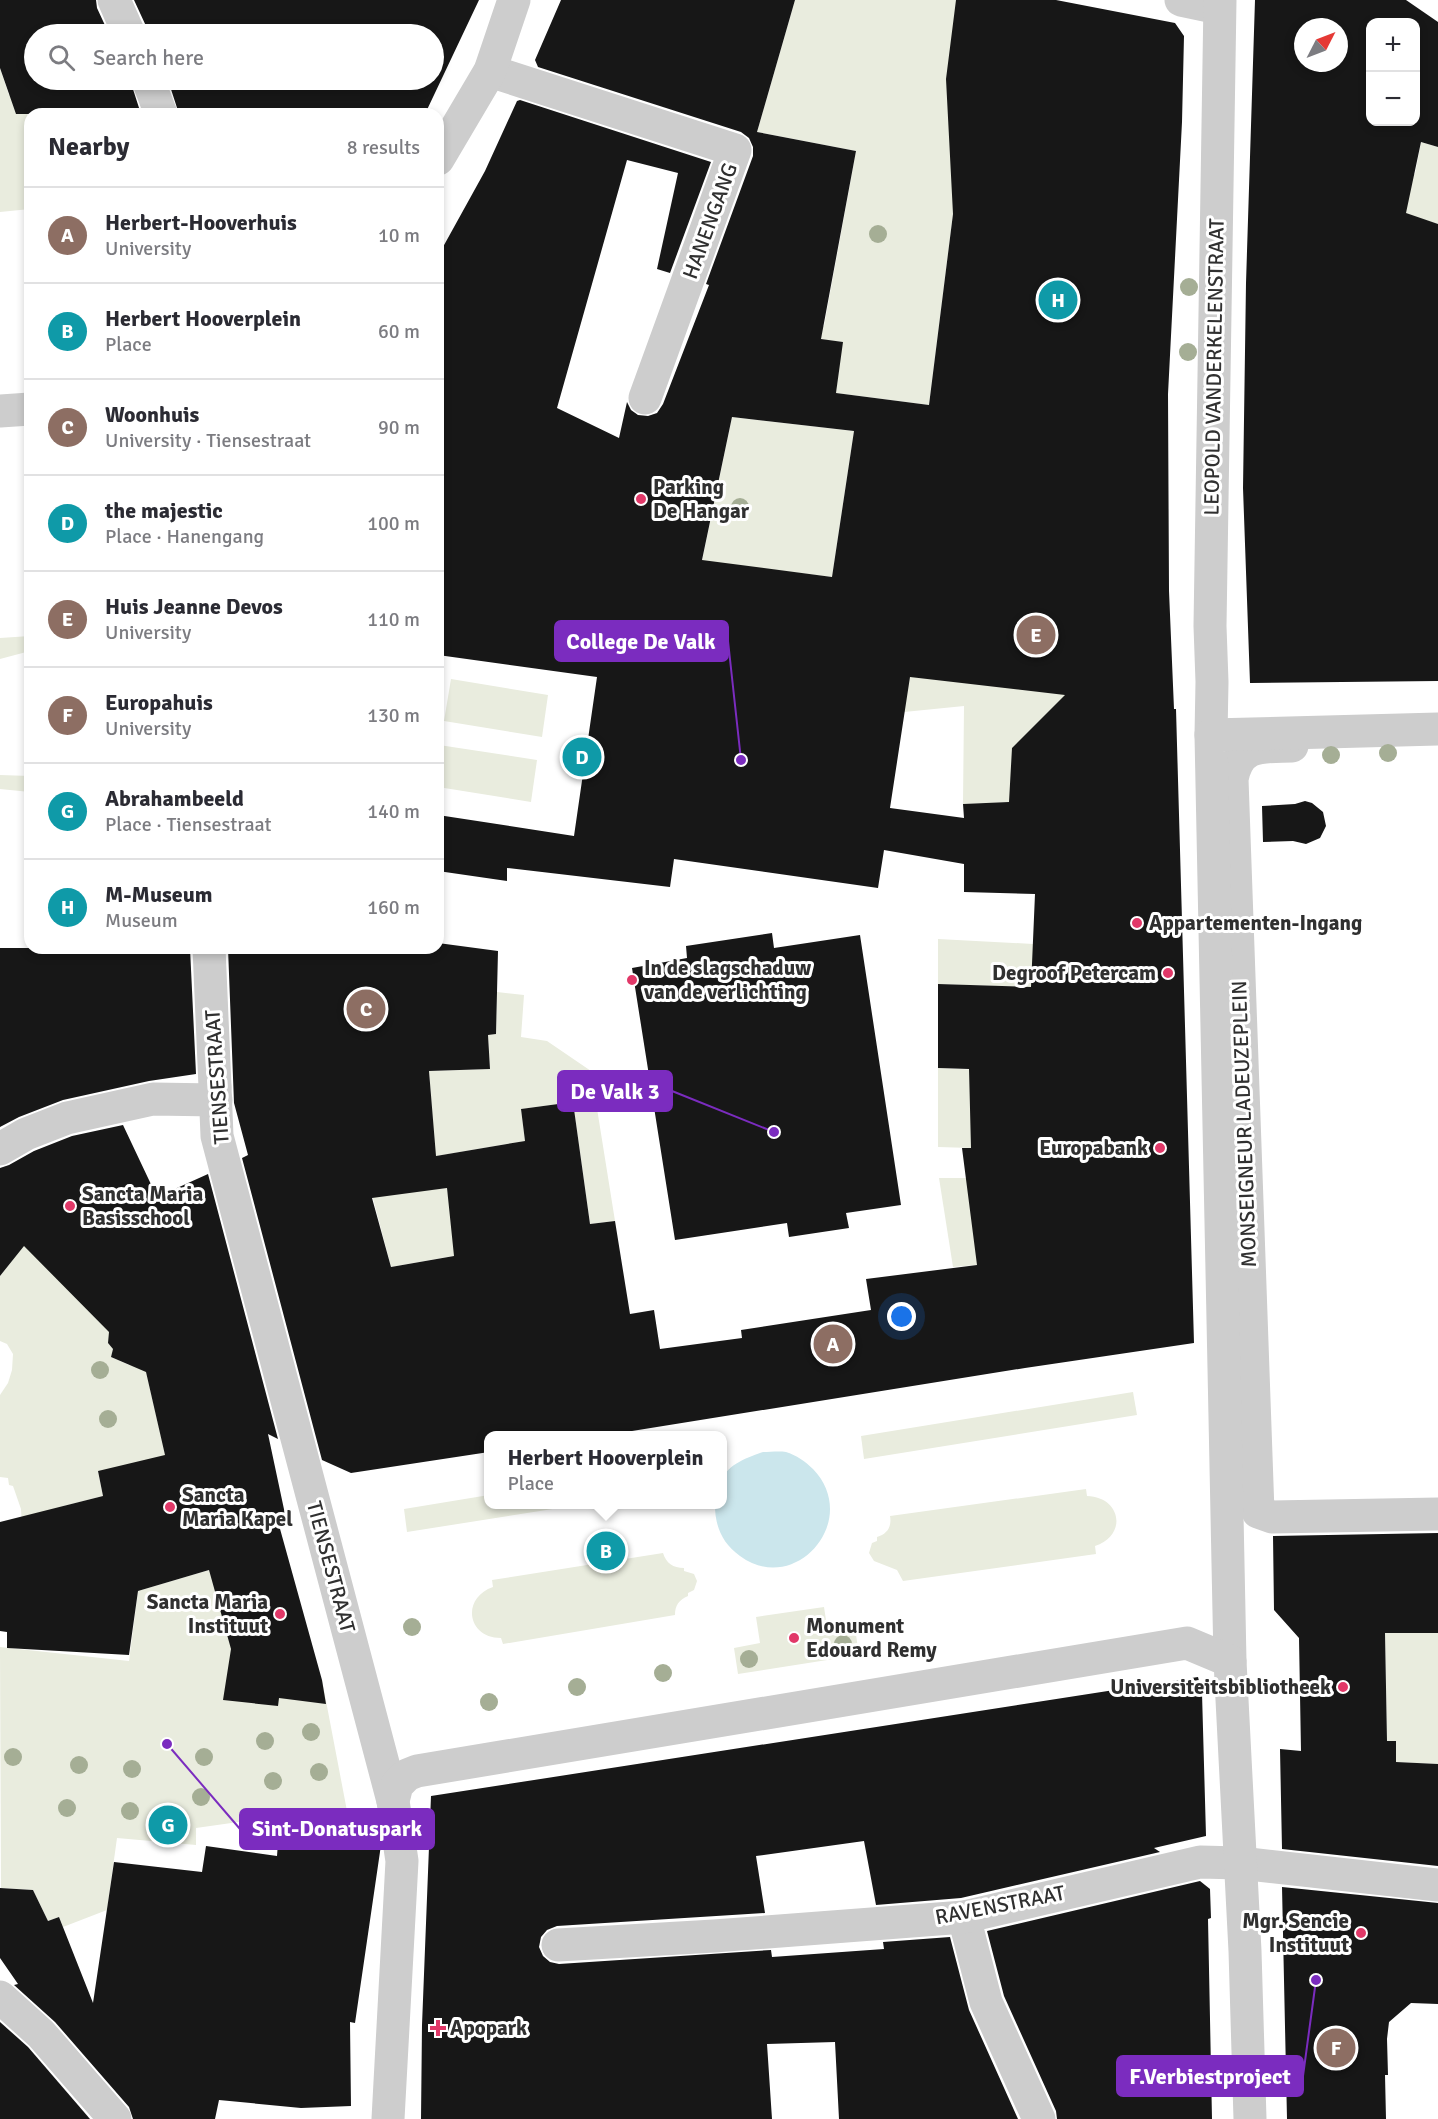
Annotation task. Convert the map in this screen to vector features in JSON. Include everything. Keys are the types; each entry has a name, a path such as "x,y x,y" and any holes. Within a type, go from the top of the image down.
{"street":[{"path":"114,0 125,24"},
{"path":"444,149 490,71 514,0"},
{"path":"1181,0 1220,4"},
{"name":"LEOPOLD VANDERKELENSTRAAT","path":"1211,735 1210,626 1220,4"},
{"name":"HANENGANG","path":"490,71 735,150 645,398"},
{"path":"152,90 159,108"},
{"path":"0,411 24,410"},
{"path":"1211,735 1438,729"},
{"name":"MONSEIGNEUR LADEUZEPLEIN","path":"1211,735 1230,1661 1245,1951 1250,2119"},
{"name":"MONSEIGNEUR LADEUZEPLEIN","path":"1438,743 1261,747 1245,753 1239,759 1232,778 1258,1512 1272,1517 1438,1514"},
{"name":"TIENSESTRAAT","path":"209,954 217,1136 393,1801 402,1860 388,2119"},
{"path":"0,1149 26,1134 67,1118 153,1099 216,1093"},
{"path":"393,1801 397,1785 407,1775 417,1771 1187,1643 1230,1661"},
{"name":"RAVENSTRAAT","path":"558,1945 964,1917 1200,1862 1240,1863 1438,1885"},
{"path":"964,1917 986,2002 1039,2119"},
{"path":"0,1997 41,2034 116,2119"}],"shaded area":[{"path":"795,0 957,0 953,214 929,405 836,393 842,342 765,332 824,326 856,151 757,132"},
{"path":"0,68 9,95 19,91 25,108 24,210 0,212"},
{"path":"1421,142 1438,147 1438,224 1405,214 1385,168 1415,174"},
{"path":"732,417 854,431 832,577 702,561"},
{"path":"24,636 24,653 0,659 0,638"},
{"path":"704,650 1074,684 1067,800 963,804 964,706 904,712"},
{"path":"451,679 548,695 542,737 444,721"},
{"path":"444,746 537,760 531,802 444,788"},
{"path":"0,775 24,776 24,791 0,789"},
{"path":"938,939 1033,944 1084,989 938,984"},
{"path":"497,992 524,995 521,1037 547,1041 591,1071 615,1221 590,1224 573,1102 521,1109 525,1141 425,1158 427,1190 447,1188 448,1195 539,1241 391,1267 365,1168 433,1126 429,1071 490,1069 488,1035 496,1034"},
{"path":"938,1068 1085,1075 971,1148 938,1147"},
{"path":"939,1178 989,1178 977,1265 953,1267"},
{"path":"28,1240 162,1310 108,1343 113,1349 111,1357 129,1365 145,1367 169,1471 98,1471 103,1496 64,1506 51,1527 23,1544 21,1509 8,1478 0,1477 0,1395 8,1383 13,1354 7,1344 0,1341 0,1276"},
{"path":"1133,1392 1137,1415 864,1459 861,1436"},
{"path":"1086,1489 1087,1496 1107,1503 1113,1509 1116,1517 1116,1526 1112,1534 1106,1541 1095,1546 1096,1554 903,1581 897,1570 874,1561 869,1553 872,1543 888,1530 890,1516"},
{"path":"484,1496 484,1509 553,1509 407,1532 404,1509"},
{"path":"663,1553 670,1564 694,1574 697,1581 694,1590 678,1603 675,1615 503,1644 501,1638 481,1632 472,1617 476,1600 483,1592 493,1587 492,1580"},
{"path":"209,1570 295,1678 322,1680 347,1811 307,1814 307,1817 280,1816 196,1828 196,1845 117,1838 107,1910 63,1927 59,1917 48,1921 33,1890 1,1888 0,1647 129,1661 138,1591"},
{"path":"824,1607 828,1633 855,1628 859,1655 738,1674 734,1648 760,1643 756,1617"},
{"path":"1385,1633 1438,1633 1438,1764 1396,1762 1396,1741 1387,1741"}],"water":[{"path":"763,1452 786,1452 810,1466 826,1489 830,1510 826,1530 816,1547 800,1560 782,1567 761,1566 740,1556 724,1540 716,1520 715,1509 727,1509 727,1472"}],"building":[{"path":"0,0 96,0 104,24 24,24 24,90 133,90 139,108 24,108 24,114 16,114 0,68"},
{"path":"134,0 479,0 444,74 444,24 145,24"},
{"path":"561,0 795,0 757,132 856,151 821,339 843,342 836,393 929,405 953,214 946,79 956,0 1056,0 1175,23 1184,36 1182,122 1168,394 1169,591 1174,709 1176,709 1194,1343 632,1431 484,1431 484,1453 351,1473 322,1460 242,1158 248,1155 234,1103 228,954 444,954 444,944 498,951 496,1034 488,1035 490,1069 429,1071 436,1156 525,1141 521,1109 573,1102 590,1224 615,1221 630,1314 654,1310 660,1349 742,1338 741,1330 871,1310 866,1279 977,1265 962,1148 971,1148 969,1069 938,1068 938,984 1031,987 1035,894 964,892 964,864 884,850 878,888 674,859 670,887 507,868 507,881 444,872 444,816 574,836 597,677 444,656 444,245 485,171 517,101 520,100 711,162 670,273 657,269 678,173 627,160 557,408 619,438 627,402 631,410 638,415 648,416 657,413 663,404 709,285 706,284 753,156 753,147 749,138 741,132 538,67 535,60","holes":["732,417 854,431 832,577 702,560","910,677 1065,695 1012,748 1009,802 963,804 964,818 890,808","447,1188 454,1256 391,1267 372,1198"]},
{"path":"1255,0 1406,0 1438,22 1438,147 1421,142 1406,213 1438,224 1438,681 1250,683 1243,488 1246,283"},
{"path":"171,90 436,90 428,108 177,108"},
{"path":"1305,801 1312,803 1323,812 1326,826 1320,838 1306,844 1293,841 1263,842 1262,806 1295,804"},
{"path":"772,933 774,948 860,935 901,1205 846,1213 849,1228 789,1237 787,1223 675,1240 632,968 687,958 686,946"},
{"path":"0,948 24,948 24,954 190,954 196,1074 149,1081 63,1100 0,1127"},
{"path":"123,1125 157,1197 208,1174 278,1439 268,1434 285,1514 277,1518 322,1680 326,1704 279,1698 278,1706 223,1700 231,1649 209,1570 138,1591 129,1655 7,1648 7,1632 0,1631 0,1522 103,1496 98,1471 165,1455 146,1372 111,1357 113,1349 108,1343 109,1332 24,1246 0,1276 0,1168 72,1136"},
{"name":"Universiteitsbibliotheek","path":"1438,1533 1438,1633 1385,1633 1387,1741 1396,1741 1396,1762 1438,1764 1438,1866 1282,1849 1280,1749 1301,1751 1299,1638 1274,1610 1273,1536"},
{"path":"1198,1677 1202,1693 1206,1836 1154,1848 1160,1852 961,1898 876,1905 864,1841 756,1856 765,1913 557,1926 547,1930 541,1937 539,1947 543,1956 550,1962 559,1964 771,1950 772,1957 884,1949 883,1942 950,1937 969,2010 1018,2119 839,2119 835,2042 767,2044 772,2119 421,2119 422,2025 431,1796"},
{"path":"280,1816 376,1817 381,1845 355,2023 350,2022 351,2106 301,2108 219,2100 215,2119 133,2119 129,2107 55,2022 14,1985 18,1984 0,1958 0,1888 33,1890 48,1921 59,1917 93,2003 114,1862 202,1872 206,1846 277,1856"},
{"path":"1200,1881 1210,1889 1211,1918 1208,1919 1212,2119 1057,2119 1056,2111 1004,1996 987,1931"},
{"path":"1282,1887 1438,1903 1438,2004 1411,2003 1389,2022 1388,2075 1385,2075 1386,2119 1287,2119"},
{"path":"0,2022 28,2047 90,2119 0,2119"}],"place":[{"name":"M-Museum","path":"1058,300"},
{"name":"Parking De Hangar","path":"641,499"},
{"name":"Huis Jeanne Devos","path":"1036,635"},
{"name":"the majestic","path":"582,757"},
{"name":"College De Valk","path":"741,760"},
{"name":"Appartementen-Ingang","path":"1137,923"},
{"name":"Degroof Petercam","path":"1168,973"},
{"name":"In de slagschaduw van de verlichting","path":"632,980"},
{"name":"Woonhuis","path":"366,1009"},
{"name":"De Valk 3","path":"774,1132"},
{"name":"Europabank","path":"1160,1148"},
{"name":"Sancta Maria Basisschool","path":"70,1206"},
{"name":"Herbert-Hooverhuis","path":"833,1344"},
{"name":"Sancta Maria Kapel","path":"170,1507"},
{"name":"Herbert Hooverplein","path":"606,1551"},
{"name":"Sancta Maria Instituut","path":"280,1614"},
{"name":"Monument Edouard Remy","path":"794,1638"},
{"name":"Universiteitsbibliotheek","path":"1343,1687"},
{"name":"Sint-Donatuspark","path":"167,1744"},
{"name":"Abrahambeeld","path":"168,1825"},
{"name":"Mgr. Sencie Instituut","path":"1361,1933"},
{"name":"F.Verbiestproject","path":"1316,1980"},
{"name":"Apopark","path":"438,2028"},
{"name":"Europahuis","path":"1336,2048"}]}
